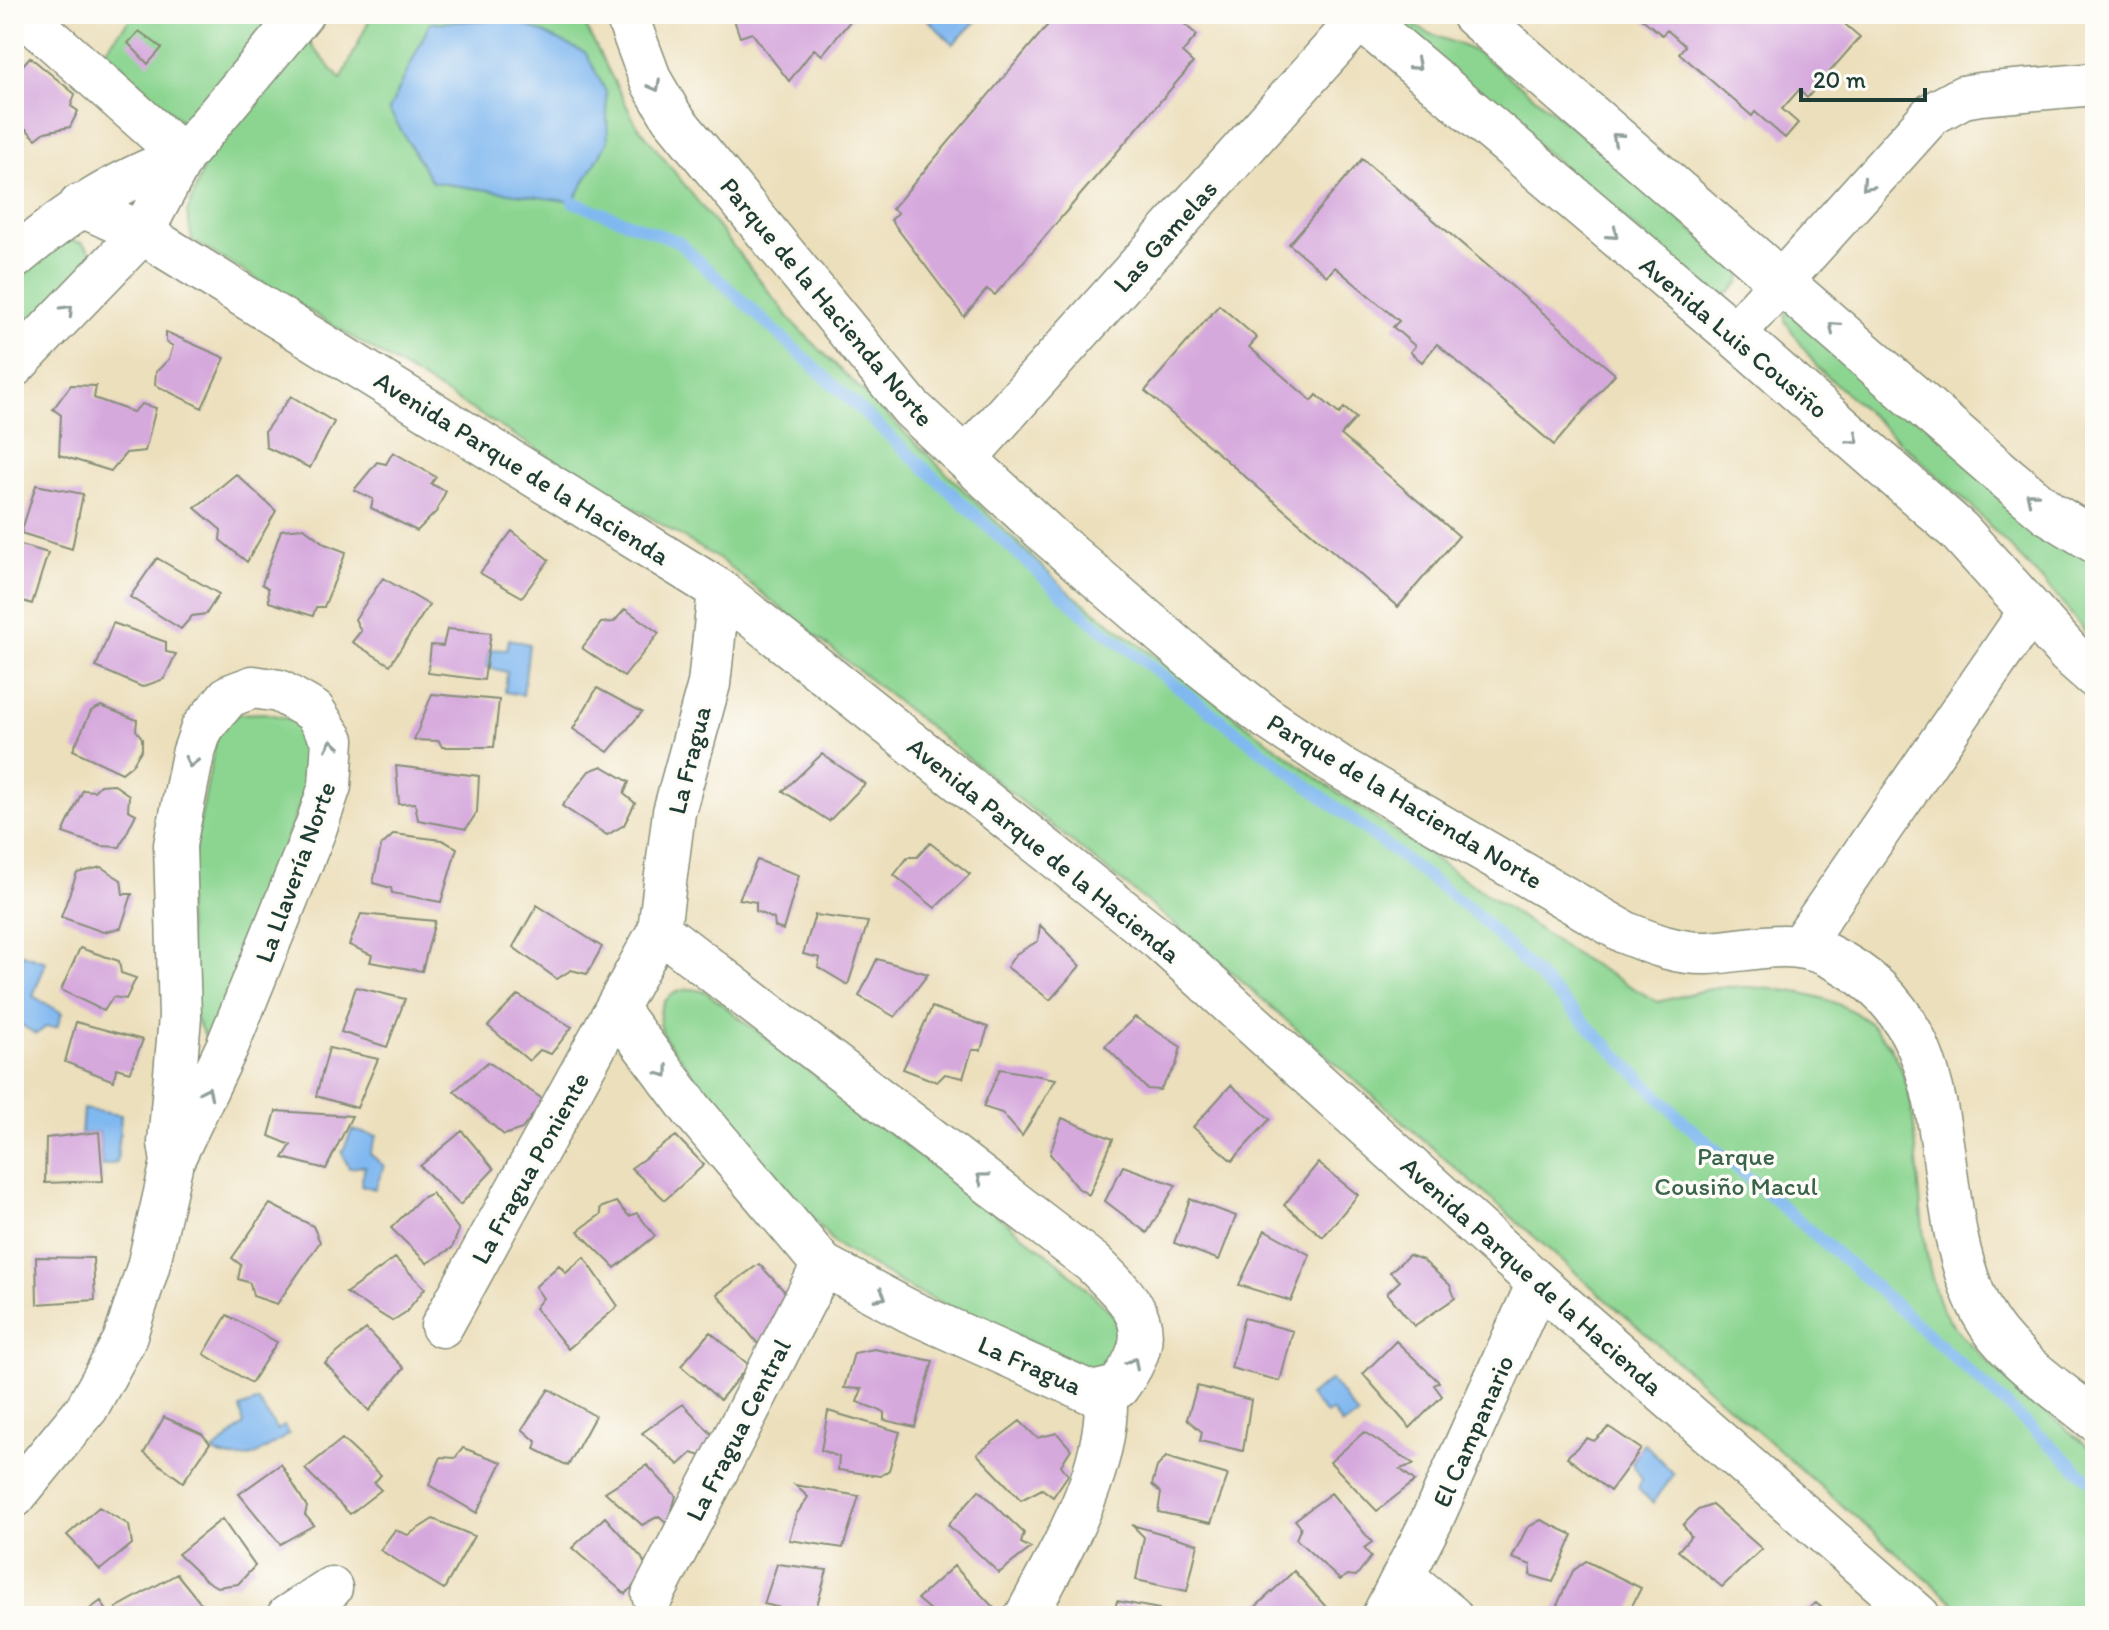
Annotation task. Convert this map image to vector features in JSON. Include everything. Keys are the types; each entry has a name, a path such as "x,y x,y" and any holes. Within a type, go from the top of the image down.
{"street":[{"path":"23,14 183,156"},
{"path":"14,366 142,233 183,156 302,14"},
{"name":"Parque de la Hacienda Norte","path":"626,14 651,81 672,117 911,408 1051,538 1194,661 1267,718 1343,769 1626,933 1662,948 1706,953 1800,946 1825,954 1854,970 1882,994 1906,1022 1924,1057 1935,1092 1959,1245 1967,1279 1983,1314 2012,1350 2095,1420"},
{"path":"1473,14 2049,513 2095,541"},
{"name":"Las Gamelas","path":"966,458 1360,15"},
{"name":"Avenida Luis Cousiño","path":"1360,15 1734,334 1959,531 2095,676"},
{"path":"1734,334 1919,126 1948,103 1980,94 2095,84"},
{"path":"14,258 80,205 130,177 183,156"},
{"name":"Avenida Parque de la Hacienda","path":"80,205 142,233 719,590 1160,940 1538,1283 1919,1616"},
{"name":"La Fragua","path":"659,930 1093,1263 1128,1298 1143,1331 1141,1349 1118,1387 1106,1393 1078,1387 962,1336 823,1265 692,1110 617,1010 659,930 674,812 709,684 719,590"},
{"path":"1800,946 2031,610"},
{"name":"La Llavería Norte","path":"14,1497 87,1408 124,1341 148,1267 172,1162 227,1047 297,879 330,786 334,749 329,729 314,711 279,691 242,689 217,707 196,740 180,809 174,872 180,1017 169,1143 172,1162"},
{"name":"La Fragua Poniente","path":"442,1326 617,1010"},
{"name":"La Fragua Central","path":"653,1595 823,1265"},
{"name":"El Campanario","path":"1383,1616 1404,1577 1538,1283"},
{"path":"1026,1616 1100,1456 1106,1426 1106,1393"},
{"path":"1404,1577 1451,1616"},
{"path":"288,1616 331,1588"}],"green space":[{"name":"Parque Cousiño Macul","path":"134,14 285,14 341,80 372,14 584,14 584,23 635,122 796,326 1065,589 1328,786 1576,955 1658,1002 1717,988 1751,987 1823,998 1864,1019 1881,1034 1904,1077 1911,1104 1927,1254 1939,1302 1948,1319 1985,1359 2095,1452 2095,1616 1969,1616 1192,938 722,561 192,240 187,213 210,149 105,50"},
{"path":"1407,18 1422,30 1482,56 1515,82 1741,273 1740,282 1729,293 1716,297 1396,25"},
{"path":"69,240 82,243 92,253 92,266 14,342 14,285 47,252"},
{"path":"1786,306 2095,561 2095,644 2054,593 1970,505 1817,367 1785,321"},
{"path":"265,713 293,720 313,735 314,765 218,1026 206,1038 193,1014 186,894 218,729 239,714"},
{"path":"692,989 706,992 1058,1262 1115,1316 1122,1352 1114,1380 913,1290 835,1244 758,1156 666,1040 660,1021 662,1006 673,994"}],"water":[{"path":"929,14 983,14 953,44 926,18"},
{"path":"513,19 586,53 606,92 608,141 573,202 432,182 389,110 430,23"},
{"path":"509,639 529,644 523,695 505,692 507,672 486,667 489,649 507,650"},
{"path":"16,952 46,962 33,996 62,1013 57,1027 46,1027 36,1034 15,1021 23,998 14,988"},
{"path":"83,1109 121,1115 117,1163 102,1166 99,1132 81,1134"},
{"path":"352,1130 377,1136 370,1154 384,1166 375,1189 361,1185 365,1166 349,1168 342,1153"},
{"path":"1331,1380 1358,1416 1342,1425 1332,1411 1326,1414 1309,1396"},
{"path":"258,1401 277,1430 284,1426 289,1434 244,1458 224,1457 213,1452 244,1425 240,1408"},
{"path":"1644,1443 1674,1474 1653,1503 1638,1489 1642,1479 1632,1463"}],"building":[{"path":"732,14 856,14 822,55 814,49 789,81 752,33 740,37"},
{"path":"1057,14 1173,14 1197,35 1182,53 1193,63 995,295 987,289 964,317 891,220 898,213 892,209"},
{"path":"1645,14 1833,14 1860,37 1807,98 1799,90 1782,109 1798,123 1785,138 1755,112 1752,116 1679,53 1685,46 1667,30 1662,35 1641,18"},
{"path":"139,31 162,48 148,64 128,43"},
{"path":"30,57 75,94 71,106 78,111 70,127 45,132 36,139 14,117 14,75"},
{"path":"1362,159 1615,374 1554,445 1437,344 1422,362 1410,352 1415,346 1393,327 1399,321 1335,267 1327,276 1289,244"},
{"path":"1219,305 1257,338 1249,347 1312,401 1317,395 1339,414 1344,408 1356,418 1341,435 1459,536 1398,607 1145,391"},
{"path":"166,332 225,358 202,408 155,385 156,372 169,359 173,346 166,342"},
{"path":"71,385 96,386 94,398 133,412 142,404 156,408 145,451 126,453 111,471 59,455 61,415 53,409"},
{"path":"291,396 334,422 310,468 266,447 265,431"},
{"path":"393,452 436,477 431,484 446,491 436,512 417,531 371,508 373,499 354,490 377,462 386,464"},
{"path":"236,474 276,511 247,562 220,540 221,530 195,508"},
{"path":"36,485 83,494 72,549 21,533"},
{"path":"304,528 325,544 346,552 324,607 316,607 313,616 269,602 268,588 262,584 281,530"},
{"path":"512,531 549,560 522,597 480,573"},
{"path":"14,543 48,553 32,604 14,598"},
{"path":"157,558 219,594 206,614 192,616 181,629 130,597"},
{"path":"383,578 429,605 390,665 352,642 361,631 355,619"},
{"path":"625,609 659,633 624,677 582,648 601,623 614,622"},
{"path":"113,623 166,642 166,652 176,654 164,679 142,687 96,667"},
{"path":"447,629 491,633 484,680 428,673 431,645 443,646"},
{"path":"597,688 642,712 608,752 573,729"},
{"path":"432,694 499,700 494,747 442,747 439,741 414,740"},
{"path":"101,706 137,720 136,730 142,738 142,749 132,765 122,773 73,750 91,711"},
{"path":"822,754 865,784 829,821 783,791"},
{"path":"396,766 479,776 477,812 466,829 418,820 415,803 399,804"},
{"path":"602,766 629,782 624,794 635,803 624,825 607,835 562,806 589,771"},
{"path":"113,784 129,795 128,810 136,814 120,847 101,846 63,833 83,790 94,791 100,785"},
{"path":"394,834 442,840 457,848 441,902 392,893 391,888 373,883 381,846"},
{"path":"930,843 970,874 935,908 894,875 908,857 917,857"},
{"path":"757,860 799,875 783,930 775,927 774,919 756,911 756,902 739,899"},
{"path":"101,867 121,880 123,894 132,894 121,928 103,932 61,917 77,873"},
{"path":"537,905 602,947 587,974 571,970 557,979 513,947"},
{"path":"361,914 435,921 422,971 370,962 372,955 349,945"},
{"path":"815,915 868,922 848,985 818,967 820,958 803,954"},
{"path":"1040,925 1080,966 1050,1000 1007,967 1016,954 1038,941"},
{"path":"80,948 119,961 121,973 136,978 126,999 113,997 104,1011 61,990"},
{"path":"877,959 928,974 895,1017 859,996"},
{"path":"356,987 405,999 387,1047 341,1032"},
{"path":"518,995 572,1027 551,1054 540,1050 529,1061 488,1026"},
{"path":"932,1007 988,1027 981,1050 972,1050 963,1078 945,1074 937,1082 903,1069"},
{"path":"1135,1017 1181,1047 1176,1065 1160,1090 1147,1089 1105,1046"},
{"path":"76,1022 143,1040 130,1072 116,1068 114,1081 65,1062"},
{"path":"329,1048 378,1059 357,1108 316,1096"},
{"path":"488,1062 544,1100 522,1129 504,1135 454,1091"},
{"path":"1000,1069 1056,1079 1022,1136 1002,1113 983,1107"},
{"path":"1231,1085 1270,1119 1232,1161 1193,1127"},
{"path":"276,1111 352,1116 326,1169 283,1158 291,1145 269,1136"},
{"path":"1062,1118 1113,1139 1089,1195 1078,1188 1050,1154"},
{"path":"462,1131 494,1169 460,1205 420,1166"},
{"path":"99,1132 103,1181 45,1183 46,1138"},
{"path":"676,1136 704,1165 665,1200 631,1168"},
{"path":"1318,1163 1358,1195 1323,1237 1284,1205"},
{"path":"1123,1166 1176,1185 1147,1233 1105,1201"},
{"path":"432,1193 459,1230 452,1248 427,1263 391,1228 421,1198"},
{"path":"1190,1199 1236,1216 1219,1260 1174,1243"},
{"path":"616,1202 629,1216 637,1213 655,1236 615,1268 578,1231 601,1214 600,1208"},
{"path":"270,1204 313,1226 320,1242 277,1304 253,1296 250,1283 238,1279 241,1265 232,1258"},
{"path":"1265,1230 1310,1255 1291,1301 1239,1285"},
{"path":"1409,1255 1423,1260 1450,1285 1455,1298 1414,1326 1387,1293 1400,1281 1390,1272"},
{"path":"36,1257 93,1258 95,1300 37,1304"},
{"path":"584,1257 618,1306 568,1349 535,1308 543,1298 535,1287 559,1265 566,1273"},
{"path":"395,1258 425,1288 406,1312 392,1321 346,1293"},
{"path":"759,1264 788,1295 780,1322 758,1344 717,1294"},
{"path":"227,1315 277,1342 251,1383 204,1354"},
{"path":"1244,1318 1293,1331 1280,1381 1231,1368"},
{"path":"366,1329 404,1368 369,1411 325,1363"},
{"path":"710,1332 749,1365 720,1400 681,1366"},
{"path":"1396,1341 1439,1382 1434,1385 1442,1396 1410,1428 1363,1374"},
{"path":"874,1349 933,1361 915,1427 884,1420 884,1412 857,1402 862,1389 844,1388 854,1353"},
{"path":"1197,1386 1251,1400 1243,1451 1200,1441 1202,1432 1187,1419"},
{"path":"549,1389 595,1416 568,1466 535,1449 537,1442 522,1429"},
{"path":"683,1404 720,1443 705,1457 692,1453 679,1465 642,1433"},
{"path":"828,1411 900,1432 889,1470 880,1476 838,1470 839,1457 821,1450"},
{"path":"164,1417 202,1434 210,1443 183,1482 144,1453"},
{"path":"1020,1421 1037,1438 1057,1433 1071,1449 1061,1465 1068,1475 1053,1497 1042,1489 1021,1500 977,1454"},
{"path":"1609,1427 1641,1449 1610,1491 1567,1457 1587,1438 1594,1441"},
{"path":"1364,1432 1414,1464 1400,1469 1415,1481 1377,1511 1330,1462"},
{"path":"342,1439 381,1475 374,1483 381,1490 350,1514 305,1469"},
{"path":"463,1448 502,1462 477,1513 429,1485 441,1457 455,1458"},
{"path":"1166,1457 1228,1475 1211,1523 1158,1512 1161,1493 1152,1485 1157,1467"},
{"path":"281,1464 307,1507 305,1515 314,1525 280,1544 239,1494"},
{"path":"647,1465 676,1496 668,1524 659,1516 642,1525 605,1492"},
{"path":"795,1485 859,1496 843,1548 789,1540 796,1515 808,1497"},
{"path":"979,1490 1024,1533 1021,1543 1031,1548 999,1573 948,1525"},
{"path":"1331,1493 1372,1542 1364,1548 1371,1557 1356,1576 1348,1575 1340,1580 1296,1539 1301,1527 1295,1520"},
{"path":"1712,1505 1762,1549 1722,1587 1678,1551 1691,1536 1683,1525 1698,1510"},
{"path":"99,1507 129,1525 132,1544 100,1570 67,1535"},
{"path":"605,1517 642,1558 648,1572 625,1594 572,1548"},
{"path":"222,1519 255,1566 238,1584 217,1587 205,1580 178,1554"},
{"path":"433,1519 474,1536 444,1589 380,1550 395,1530 408,1535"},
{"path":"1541,1520 1573,1535 1553,1582 1530,1575 1531,1565 1512,1558 1527,1528"},
{"path":"1132,1525 1198,1544 1187,1591 1136,1580 1144,1537"},
{"path":"1586,1561 1641,1588 1627,1616 1552,1616 1573,1571"},
{"path":"777,1564 827,1570 814,1616 764,1604"},
{"path":"954,1566 996,1610 991,1616 937,1616 917,1599"},
{"path":"1294,1571 1334,1616 1252,1616 1249,1613"},
{"path":"177,1574 211,1616 122,1616 116,1608"},
{"path":"101,1601 110,1616 80,1616"},
{"path":"1117,1601 1159,1609 1158,1616 1113,1616"},
{"path":"1816,1603 1832,1616 1799,1616 1807,1609"}],"waterway":[{"path":"573,202 677,241 1090,620 1475,913 1684,1122 1878,1289 2095,1485"}]}
